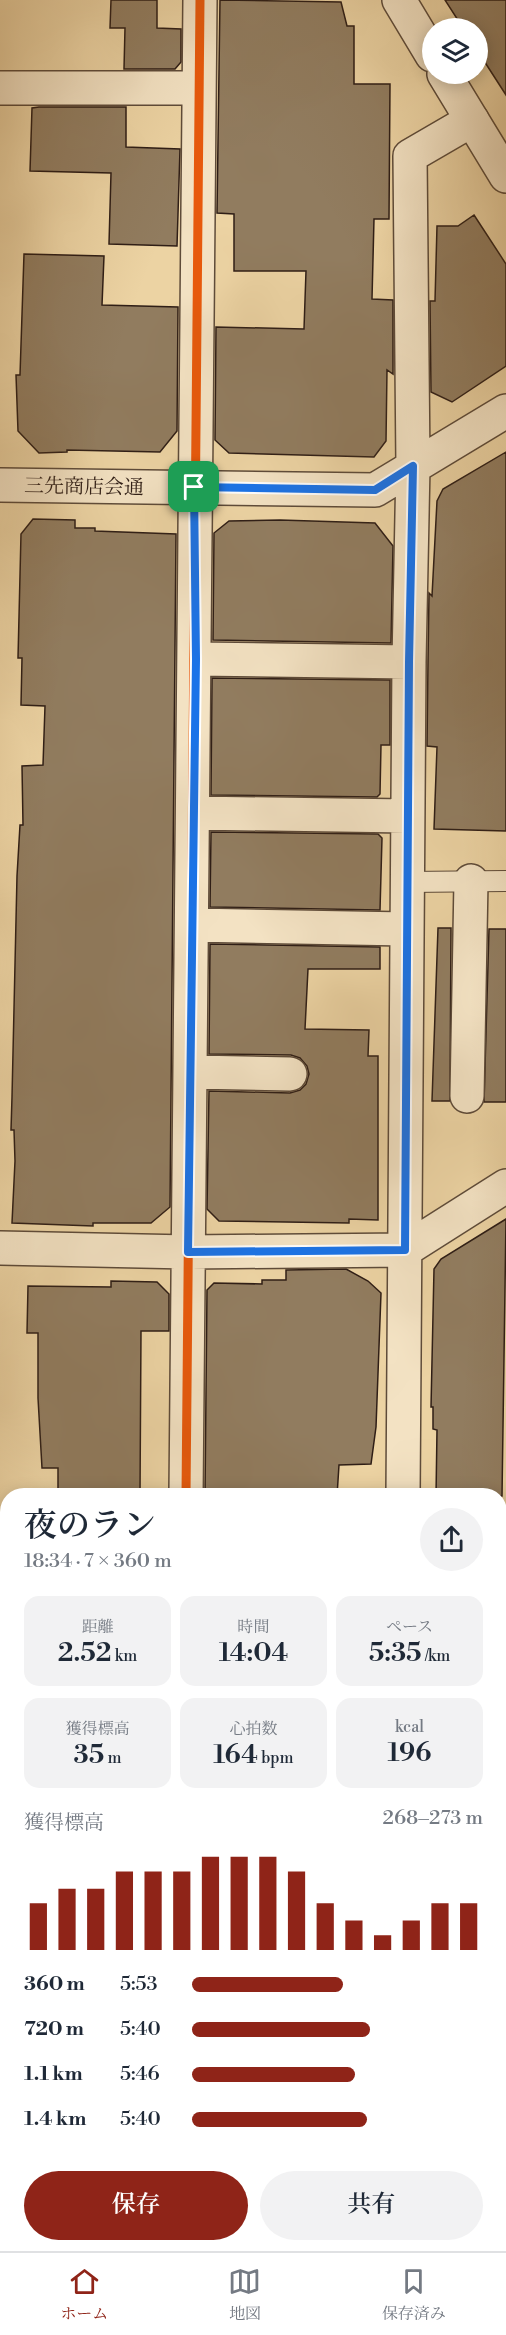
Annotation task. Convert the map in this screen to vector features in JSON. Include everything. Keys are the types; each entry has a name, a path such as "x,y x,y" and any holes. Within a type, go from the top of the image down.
{"street":[{"path":"186,1488 196,659 194,487 200,0"},
{"path":"399,0 422,38"},
{"path":"450,84 506,176"},
{"path":"0,88 199,88"},
{"path":"403,1488 407,816 413,466 410,156 472,120"},
{"name":"三先商店会通","path":"0,485 375,490 506,411"},
{"path":"196,659 409,662"},
{"path":"193,813 407,816"},
{"path":"467,1096 471,881"},
{"path":"192,925 406,930"},
{"path":"192,1071 290,1074"},
{"path":"0,1248 188,1252 405,1250 506,1186"}],"lane":[{"path":"408,882 506,881"}],"building":[{"path":"111,0 157,0 157,28 181,29 181,62 175,69 124,69 125,28 110,28"},
{"path":"220,0 341,2 347,26 354,26 354,84 390,84 389,219 374,219 372,299 393,300 393,374 387,370 386,441 374,457 229,453 215,440 216,327 304,329 306,271 234,271 234,214 217,213"},
{"path":"445,0 506,0 506,95 488,67 488,18 457,18"},
{"path":"126,107 126,147 180,149 177,246 109,244 111,173 30,171 32,108"},
{"path":"474,215 506,264 506,366 452,402 431,392 430,301 435,301 437,226 458,226"},
{"path":"24,254 104,256 102,305 178,307 177,431 160,452 67,450 67,452 39,453 18,431 16,375 20,375"},
{"path":"506,452 506,831 434,829 437,747 427,746 429,593 432,596 437,501 443,489"},
{"path":"33,519 75,520 75,528 95,528 95,531 176,534 170,1207 151,1223 93,1223 93,1226 12,1223 15,1161 14,1130 11,1130 17,876 20,825 23,825 22,766 43,765 45,706 21,705 22,658 18,658 21,534"},
{"path":"229,521 375,523 393,546 391,643 213,640 214,533"},
{"path":"212,678 390,680 390,745 381,745 380,794 377,797 211,795"},
{"path":"211,832 378,834 382,838 380,910 210,907"},
{"path":"438,928 451,928 450,1101 432,1101"},
{"path":"489,929 506,929 506,1102 484,1102"},
{"path":"210,944 380,947 380,969 308,969 305,1029 369,1030 368,1056 378,1056 378,1220 349,1219 349,1223 219,1221 207,1209 209,1091 290,1093 300,1090 306,1084 309,1074 307,1066 300,1058 291,1055 209,1054"},
{"path":"506,1219 502,1488 436,1488 437,1430 433,1429 433,1407 431,1407 434,1269 441,1259"},
{"path":"346,1269 368,1281 381,1293 376,1427 371,1464 339,1465 338,1488 205,1488 207,1290 214,1283 262,1284 262,1280 286,1280 286,1270"},
{"path":"111,1281 157,1282 169,1294 169,1331 141,1331 140,1488 58,1488 58,1468 42,1468 38,1398 38,1333 27,1333 28,1286 111,1287"}],"cycle path":[{"path":"186,1488 200,0"}],"route":[{"path":"413,466 407,816 405,1250 188,1252 196,659 194,487 375,490 413,466"}]}
